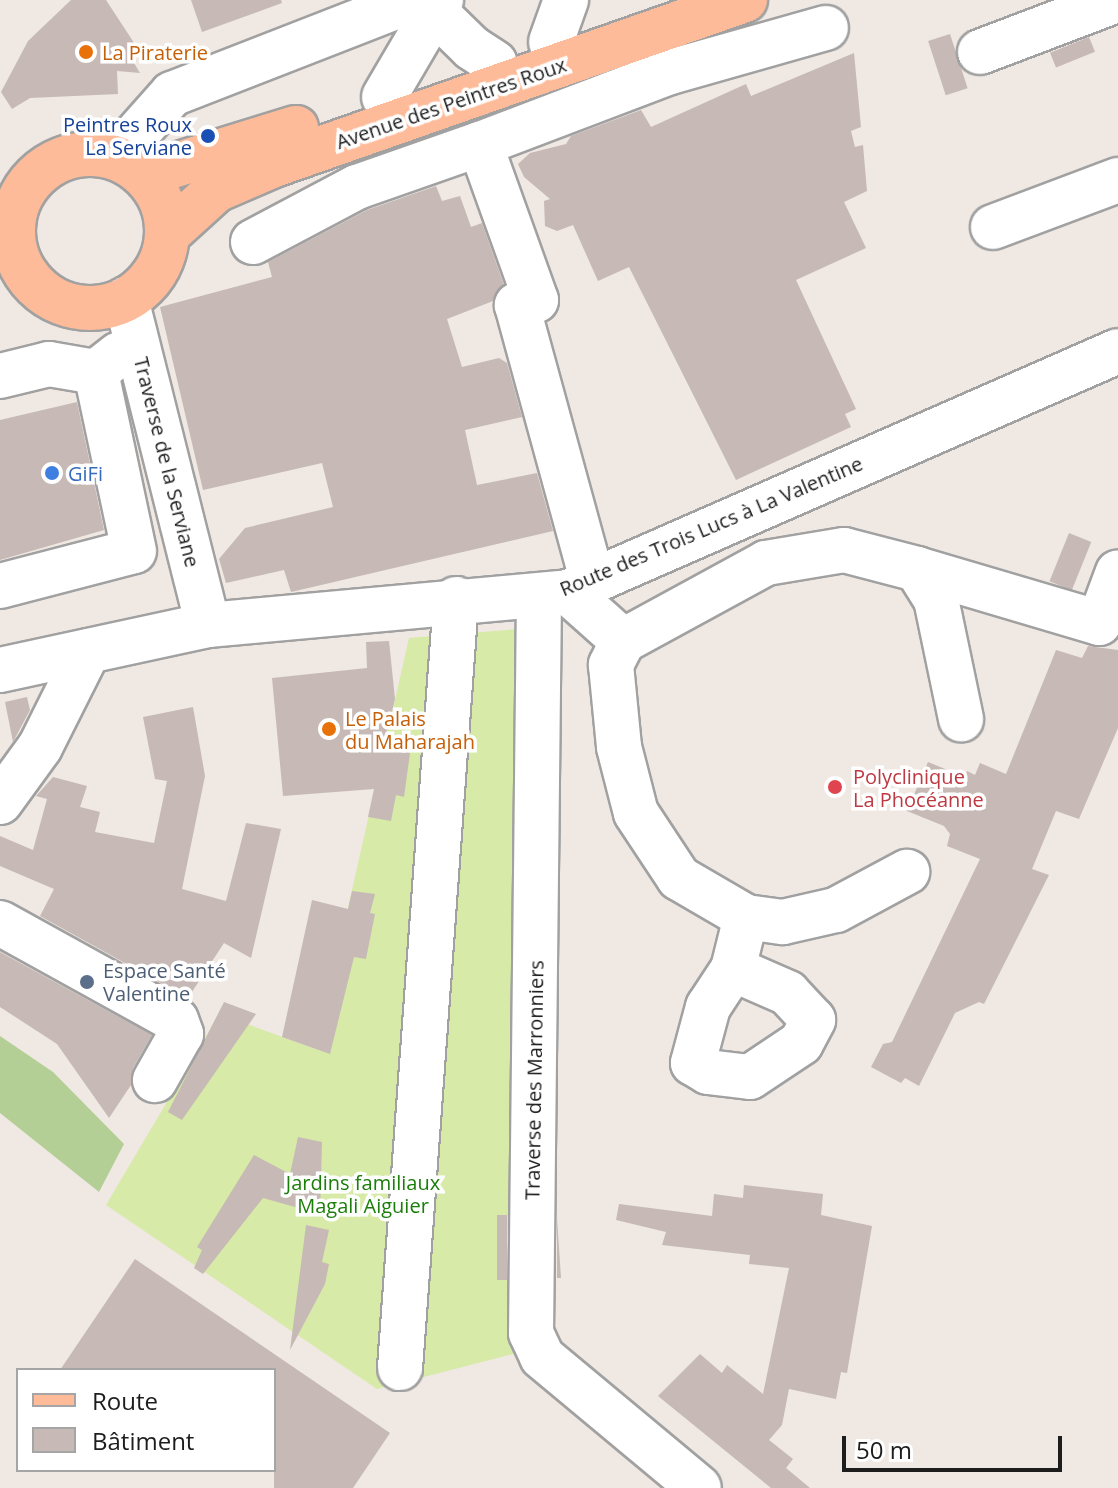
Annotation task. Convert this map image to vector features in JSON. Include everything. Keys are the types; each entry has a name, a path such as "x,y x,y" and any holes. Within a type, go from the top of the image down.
{"main road":[{"name":"Avenue des Peintres Roux","path":"125,161 169,167 495,63 665,0"},
{"name":"Avenue des Peintres Roux","path":"171,231 216,190 274,165 745,0"},
{"path":"67,155 125,161 163,205 171,231 164,259 148,282 126,299 95,308 63,305 18,288 17,259 5,229 20,199 38,175 67,155"}],"street":[{"path":"551,42 566,0"},
{"path":"980,52 1117,0"},
{"path":"125,161 172,94 197,81 405,3 438,6 495,63"},
{"path":"384,97 438,6"},
{"path":"253,242 357,187 670,72 826,28"},
{"name":"Traverse des Marronniers","path":"480,144 536,300 517,305 566,589 531,1333 542,1357 699,1488"},
{"path":"993,227 1118,180"},
{"name":"Traverse de la Serviane","path":"126,299 208,625"},
{"path":"0,376 49,364 96,372 136,341"},
{"name":"Route des Trois Lucs à La Valentine","path":"0,670 208,625 566,589 1118,351"},
{"path":"0,586 134,551 96,372"},
{"path":"907,872 836,910 783,922 746,917 679,878 636,813 611,704 611,665 623,641 766,563 844,550 1109,625 1118,572"},
{"path":"917,569 936,599 961,719"},
{"path":"566,589 623,641"},
{"path":"400,1368 456,599"},
{"path":"0,802 40,747 88,651"},
{"path":"733,969 746,917"},
{"path":"0,923 176,1020 181,1034 155,1080"}],"green space":[{"name":"Jardins familiaux Magali Aiguier","path":"530,628 525,1351 377,1389 106,1205 219,1014 316,1049 409,638"},
{"path":"0,1036 53,1072 124,1144 99,1192 0,1113"}],"building":[{"path":"71,0 106,0 140,52 131,58 140,73 117,71 118,94 30,98 12,109 1,92 28,41"},
{"path":"191,0 281,0 282,3 202,32"},
{"path":"950,34 968,88 946,95 928,41"},
{"path":"1089,37 1095,52 1056,68 1050,53"},
{"path":"854,53 861,127 851,131 855,147 863,145 867,191 844,202 866,248 796,280 856,409 845,414 851,427 736,480 629,267 598,281 573,225 557,231 545,226 544,201 550,199 524,177 518,164 530,153 566,144 571,136 641,110 651,127 746,84 751,96"},
{"path":"436,186 442,201 460,196 471,227 482,223 504,285 493,301 447,319 462,367 499,358 507,363 522,417 465,430 477,485 537,473 553,531 291,592 284,570 226,583 219,559 245,528 333,507 322,463 203,490 160,307 272,277 268,262 367,210"},
{"name":"GiFi","path":"77,402 104,530 0,560 0,420"},
{"path":"1069,533 1091,542 1072,590 1050,581"},
{"path":"389,641 395,699 384,745 410,753 404,797 396,795 391,821 368,817 374,789 283,796 272,678 367,668 366,642"},
{"path":"1088,646 1118,650 1118,728 1079,819 1056,811 1032,869 1049,875 984,1004 979,1002 955,1013 919,1086 905,1078 901,1083 871,1067 883,1044 892,1042 980,859 947,846 950,834 944,826 907,811 928,762 965,777 967,771 975,775 980,763 1006,774 1056,650 1082,658"},
{"path":"27,697 30,710 13,742 5,702"},
{"path":"193,707 205,776 182,889 226,901 246,823 281,829 251,958 224,943 188,998 40,916 54,889 0,866 0,836 33,850 47,799 36,796 53,777 87,786 80,807 100,812 95,832 154,843 167,781 155,779 143,717"},
{"path":"352,891 375,894 370,913 375,914 366,959 354,957 330,1054 282,1037 312,900 348,909"},
{"path":"0,952 152,1035 133,1068 131,1085 109,1118 57,1044 0,1007"},
{"path":"224,1002 256,1014 182,1120 168,1112"},
{"path":"298,1137 322,1142 320,1214 263,1198 203,1274 194,1268 202,1250 197,1247 254,1155 290,1174"},
{"path":"744,1185 823,1194 821,1215 872,1226 847,1373 841,1372 836,1399 789,1389 782,1425 769,1440 793,1459 786,1468 810,1488 771,1488 658,1396 700,1354 722,1373 727,1365 763,1394 789,1268 749,1264 750,1255 662,1245 666,1232 616,1220 619,1204 712,1216 714,1194 743,1198"},
{"path":"497,1215 507,1215 507,1280 497,1280"},
{"path":"557,1218 561,1278 557,1278"},
{"path":"306,1225 329,1230 322,1262 329,1264 325,1284 290,1350"},
{"path":"135,1259 390,1433 353,1488 274,1488 276,1368 61,1368"}],"place":[{"name":"La Piraterie","path":"86,52"},
{"name":"Peintres Roux La Serviane","path":"208,136"},
{"name":"GiFi","path":"52,473"},
{"name":"Le Palais du Maharajah","path":"329,729"},
{"name":"Polyclinique La Phocéanne","path":"835,787"},
{"name":"Espace Santé Valentine","path":"87,982"}]}
